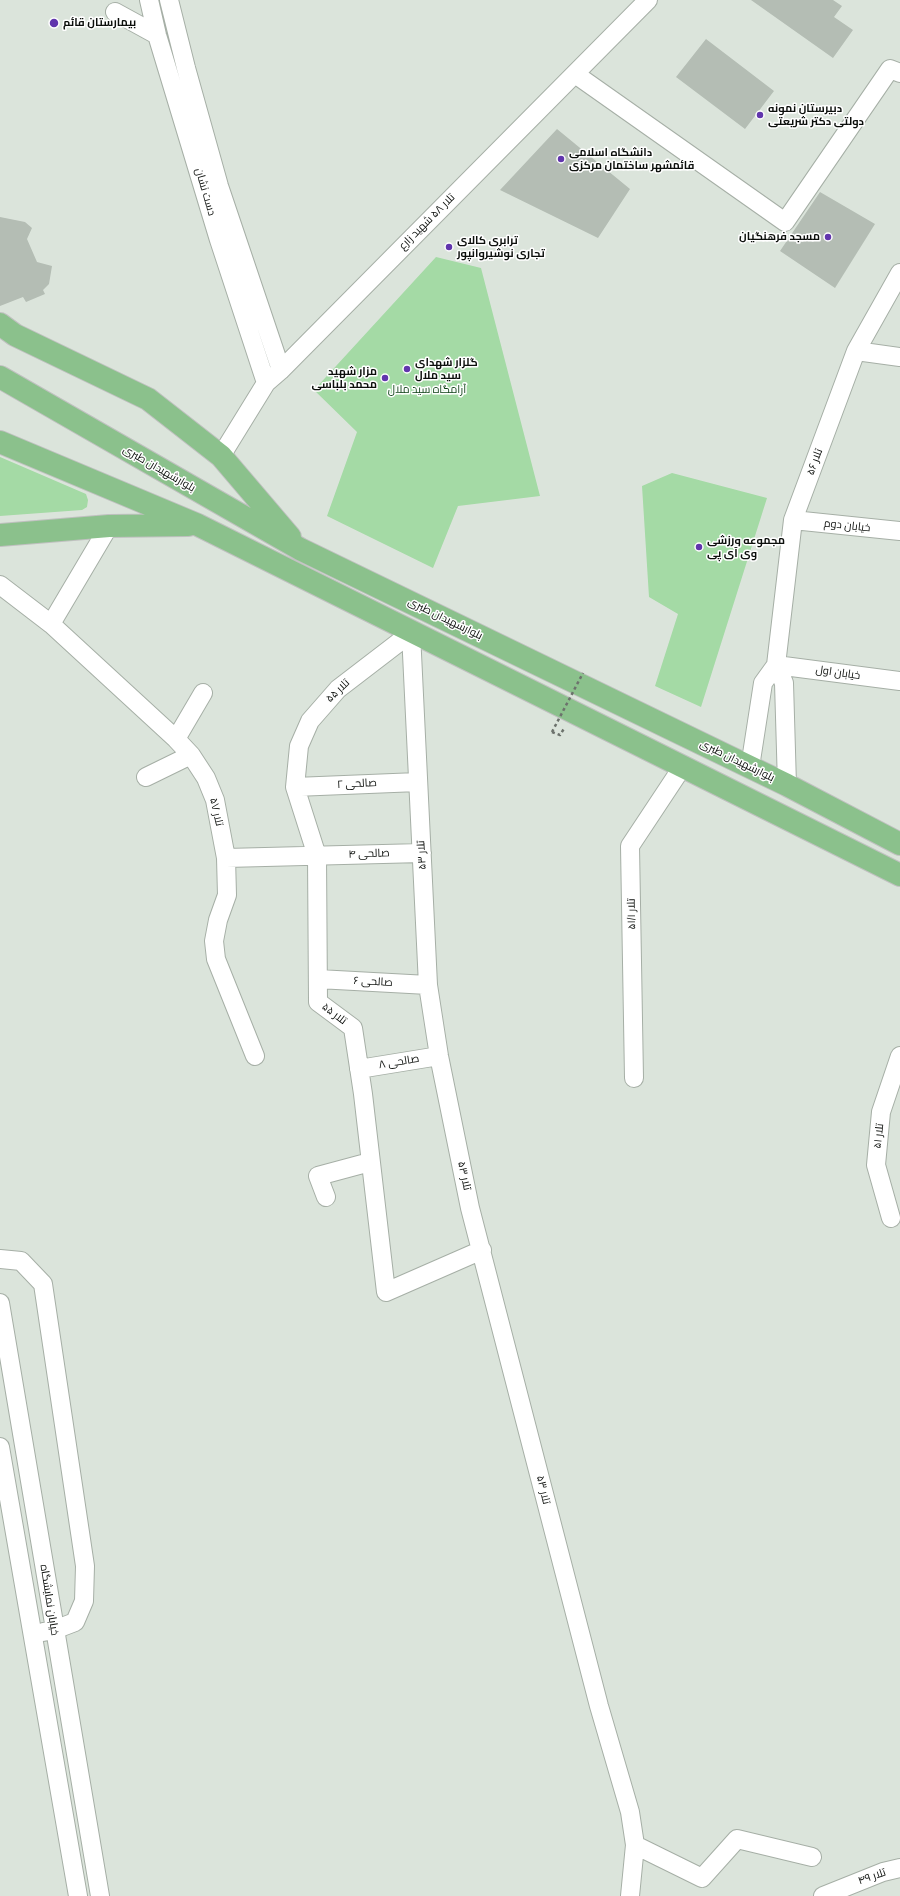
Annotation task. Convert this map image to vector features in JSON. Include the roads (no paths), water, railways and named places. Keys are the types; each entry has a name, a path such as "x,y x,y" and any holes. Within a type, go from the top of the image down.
{"highway":[{"path":"0,324 15,335 148,399 221,456 300,549"},
{"name":"بلوارشهیدان طبری","path":"0,377 300,549 787,785 900,844"},
{"path":"0,442 198,525 411,633 683,766 900,875"},
{"path":"0,535 109,526 198,525"}],"street":[{"name":"دست نشان","path":"149,0 157,35 175,61 219,240 266,383"},
{"path":"169,0 175,61 220,186 281,370"},
{"name":"تلار ۵۸ شهید زارع","path":"221,456 266,383 281,370 648,0"},
{"path":"115,12 157,35"},
{"path":"575,74 785,222 890,69 900,74"},
{"name":"تلار ۵۶","path":"776,665 793,520 856,351 900,273"},
{"path":"856,351 900,357"},
{"name":"خیابان دوم","path":"793,520 900,531"},
{"path":"51,624 109,526"},
{"name":"تلار ۵۷","path":"0,585 51,624 176,739 191,755 206,778 215,800 226,858 227,895 218,920 214,941 216,959 255,1056"},
{"name":"تلار ۵۳","path":"411,633 428,985 439,1056 470,1208 599,1706 630,1812 635,1845 630,1896"},
{"name":"تلار ۵۵","path":"411,633 338,689 310,721 299,746 295,787 317,856 318,1002 353,1028 386,1292 482,1250"},
{"path":"750,767 763,682 776,665 784,682 787,785"},
{"name":"خیابان اول","path":"776,665 900,681"},
{"path":"176,739 203,693"},
{"path":"146,777 191,755"},
{"name":"تلار ۵۱/۱","path":"634,1078 630,846 683,766"},
{"name":"صالحی ۲","path":"295,787 418,782"},
{"name":"صالحی ۴","path":"226,858 422,853"},
{"name":"صالحی ۶","path":"318,979 428,985"},
{"name":"صالحی ۸","path":"359,1069 439,1056"},
{"name":"تلار ۵۱","path":"891,1218 876,1165 881,1112 900,1056"},
{"path":"326,1197 318,1176 370,1162"},
{"path":"0,1259 21,1262 43,1284 85,1566 84,1601 75,1622 54,1630 32,1633"},
{"name":"خیابان نمایشگاه","path":"0,1303 100,1896"},
{"name":"خیابان نمایشگاه","path":"0,1447 78,1896"},
{"path":"635,1845 702,1878 736,1839 812,1857"},
{"name":"تلار ۴۹","path":"823,1896 876,1875 900,1868"}],"place":[{"name":"بیمارستان قائم","path":"54,23"},
{"name":"دبیرستان نمونه دولتی دکتر شریعتی","path":"760,115"},
{"name":"دانشگاه اسلامی قائمشهر ساختمان مرکزی","path":"561,159"},
{"name":"مسجد فرهنگیان","path":"828,237"},
{"name":"ترابری کالای تجاری نوشیروانپور","path":"449,247"},
{"name":"گلزار شهدای سید ملال","path":"407,369"},
{"name":"مزار شهید محمد بلباسی","path":"385,378"},
{"name":"مجموعه ورزشی وی آی پی","path":"699,547"}],"park label":[{"name":"آرامگاه سید ملال","path":"427,390"}]}
